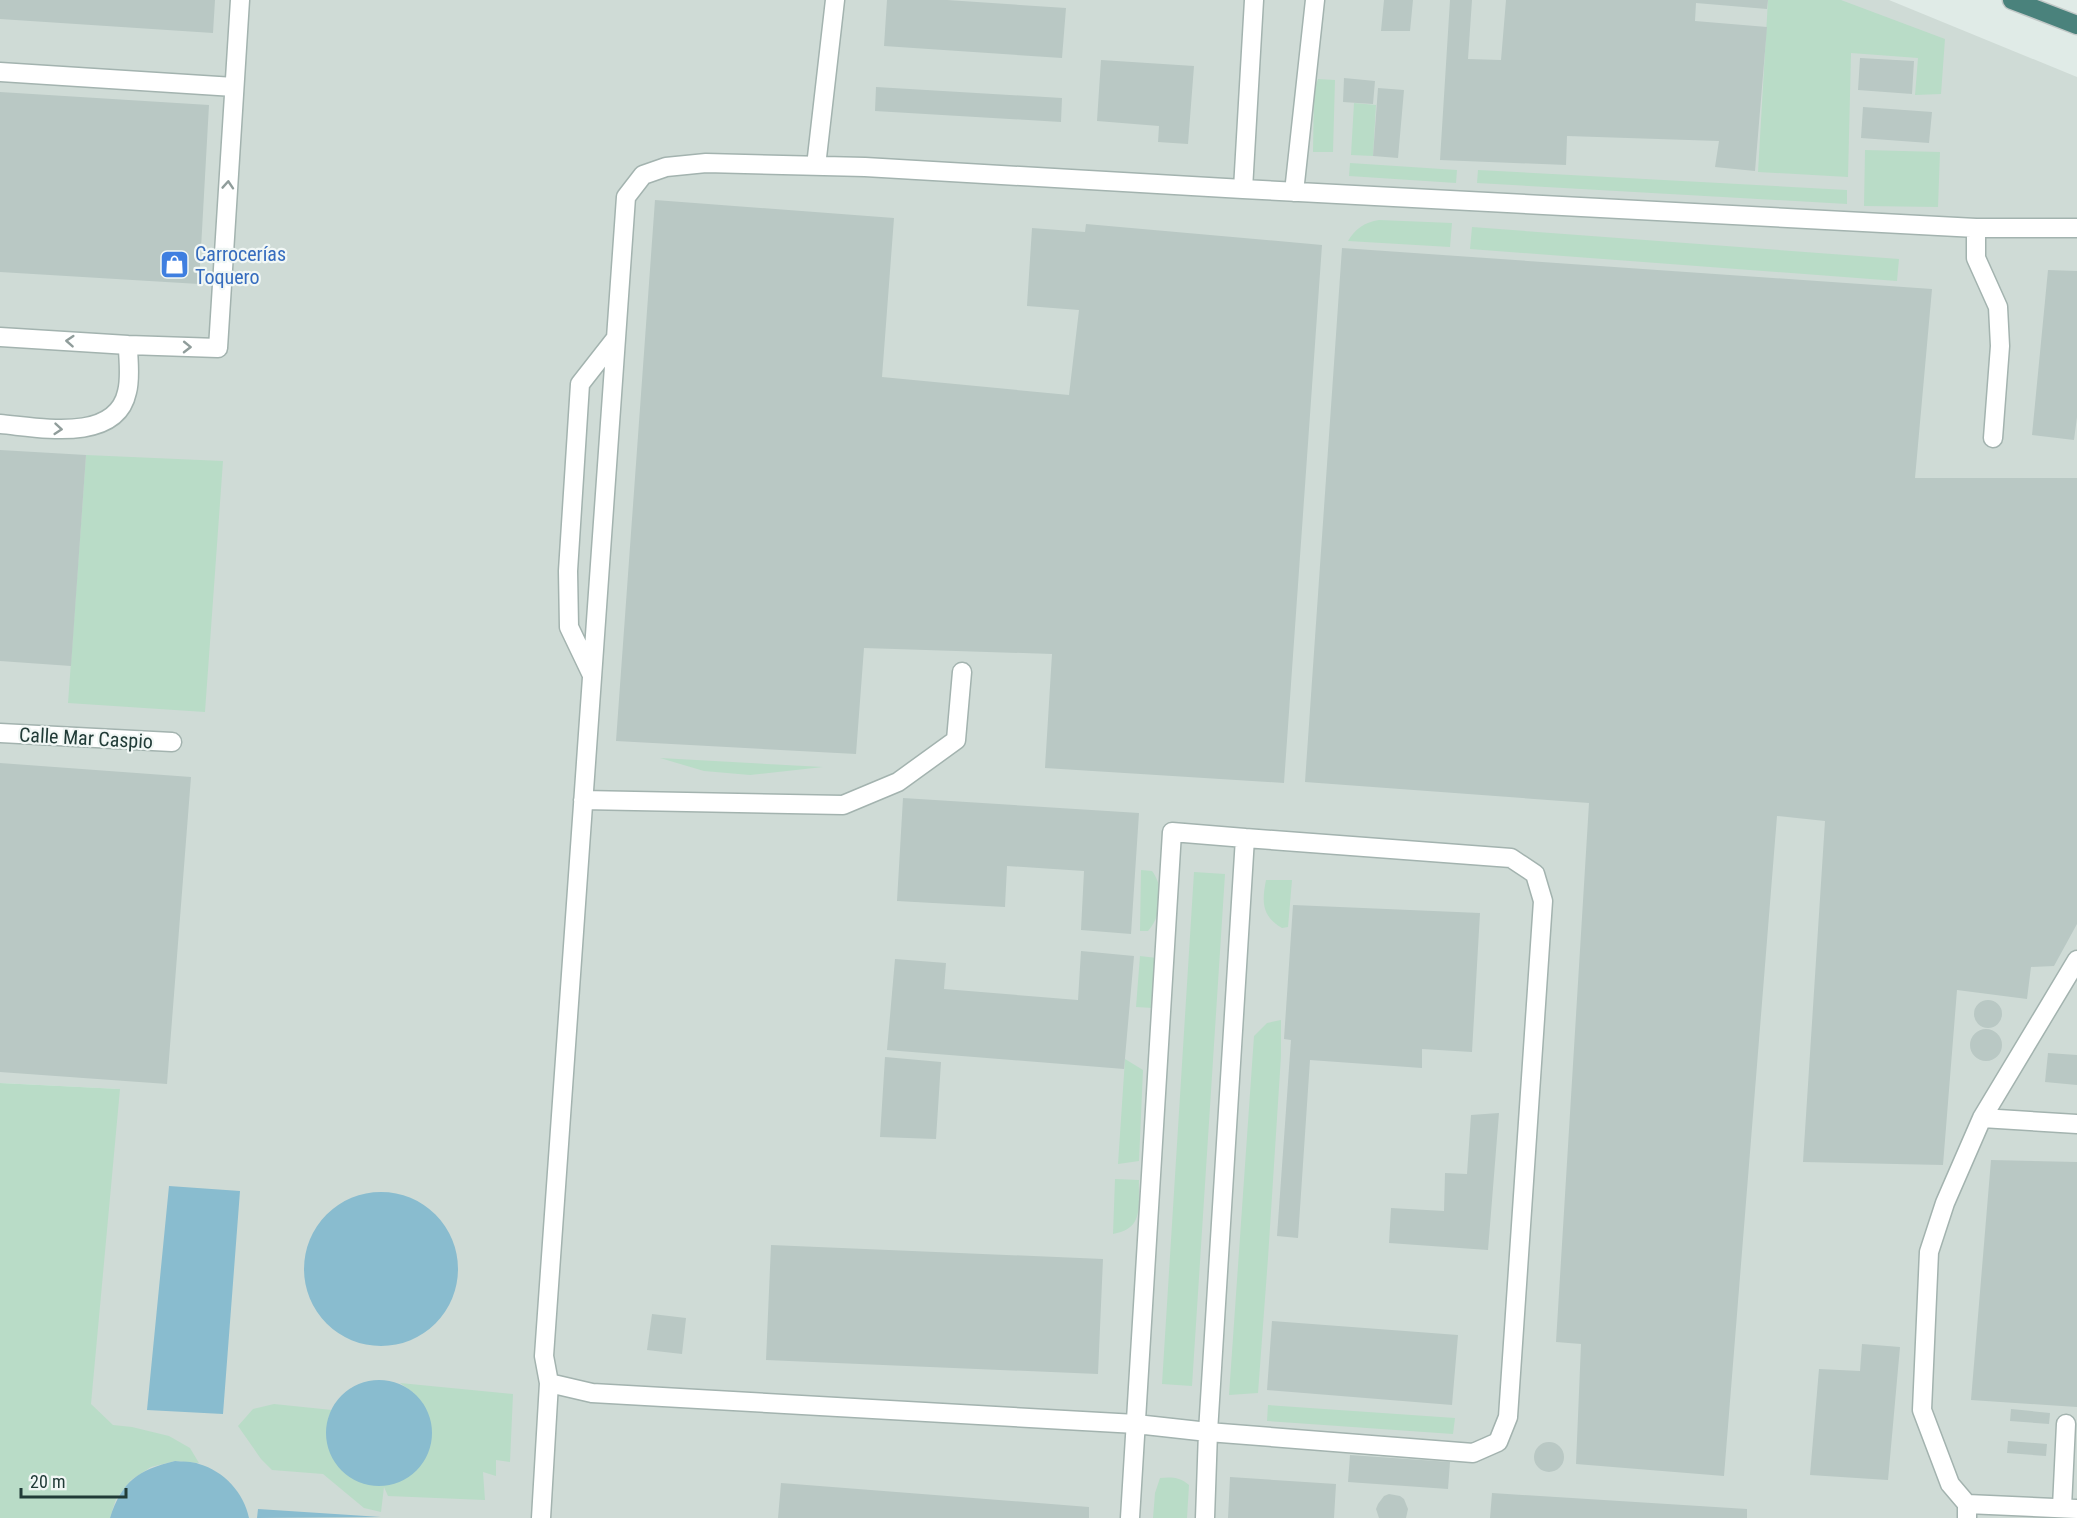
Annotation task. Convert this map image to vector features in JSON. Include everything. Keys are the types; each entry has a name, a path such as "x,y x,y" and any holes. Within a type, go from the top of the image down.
{"highway":[{"path":"2012,0 2077,25"}],"street":[{"path":"0,337 218,348 240,0"},
{"path":"816,166 835,0"},
{"path":"1243,189 1254,0"},
{"path":"1294,192 1315,0"},
{"path":"0,72 234,87"},
{"path":"541,1518 549,1383 543,1356 626,197 643,176 666,167 706,164 816,166 1976,228 2077,228"},
{"path":"1976,228 1976,258 1998,307 2000,346 1993,438"},
{"path":"592,675 568,627 568,571 580,384 616,338"},
{"path":"0,424 71,430 104,422 122,404 128,392 128,345"},
{"path":"583,800 843,805 898,782 956,740 962,672"},
{"name":"Calle Mar Caspio","path":"0,733 172,742"},
{"path":"549,1383 592,1393 1136,1424 1473,1453 1498,1442 1508,1417 1543,901 1535,874 1512,858 1172,832 1136,1424 1130,1518"},
{"path":"1205,1518 1208,1432 1245,838"},
{"path":"2067,1424 2069,1508 1967,1511 1950,1484 1922,1410 1929,1252 1945,1203 1982,1118 2077,960"},
{"path":"1982,1118 2077,1124"}],"shaded area":[{"path":"0,0 1889,0 2077,77 2077,1518 80,1518 119,1089 0,1083"}],"green space":[{"path":"1768,0 1841,0 1945,39 1941,94 1915,95 1918,58 1851,53 1848,177 1758,172"},
{"path":"1318,79 1335,80 1333,152 1313,152 1314,90"},
{"path":"1354,103 1376,105 1373,156 1351,155"},
{"path":"1865,150 1940,152 1938,207 1864,206"},
{"path":"1350,163 1457,170 1456,183 1349,176"},
{"path":"1478,170 1847,190 1847,204 1477,183"},
{"path":"1379,220 1452,223 1450,247 1348,241 1361,227"},
{"path":"1472,227 1899,259 1897,281 1470,249"},
{"path":"86,455 223,461 205,712 68,703"},
{"path":"660,758 823,767 750,775 704,771"},
{"path":"1141,870 1152,871 1160,893 1159,909 1148,931 1140,931"},
{"path":"1194,872 1225,874 1192,1386 1162,1384"},
{"path":"1266,880 1292,880 1288,927 1282,928 1267,913 1264,901"},
{"path":"1140,956 1157,958 1153,1008 1136,1007"},
{"path":"1281,1020 1281,1056 1258,1393 1229,1395 1254,1036 1267,1023"},
{"path":"1125,1059 1143,1070 1139,1161 1118,1164"},
{"path":"0,1083 120,1089 91,1404 113,1425 169,1436 190,1448 199,1463 175,1461 151,1467 131,1480 116,1499 110,1518 0,1518"},
{"path":"1115,1179 1139,1180 1139,1207 1135,1221 1130,1227 1113,1234"},
{"path":"400,1383 513,1394 510,1462 496,1460 496,1476 483,1472 485,1500 388,1496 384,1487 381,1512 364,1508 323,1474 272,1470 261,1459 238,1426 253,1409 274,1404 332,1410 328,1418 414,1393"},
{"path":"1268,1405 1455,1418 1453,1434 1267,1421"},
{"path":"1160,1478 1175,1478 1189,1485 1187,1518 1153,1518 1155,1493"}],"water":[{"path":"169,1186 240,1191 223,1414 147,1410"},
{"path":"381,1192 410,1198 424,1205 435,1215 445,1226 452,1240 458,1269 452,1298 445,1312 435,1323 424,1333 410,1340 381,1346 352,1340 338,1333 327,1323 317,1312 310,1298 304,1269 310,1240 317,1226 327,1215 338,1205 352,1198"},
{"path":"379,1380 399,1384 416,1396 428,1413 432,1433 428,1453 416,1470 399,1482 379,1486 359,1482 342,1470 330,1453 326,1433 330,1413 342,1396 359,1384"},
{"path":"175,1461 196,1463 217,1472 238,1492 249,1518 110,1518 120,1495 133,1479 151,1468"},
{"path":"258,1509 381,1517 257,1518"}],"building":[{"path":"0,0 215,0 213,33 0,19"},
{"path":"887,0 947,0 1066,8 1062,58 884,46"},
{"path":"1384,0 1413,0 1410,31 1381,31"},
{"path":"1450,0 1472,0 1468,59 1501,60 1506,0 1768,0 1767,9 1696,3 1695,21 1767,27 1755,171 1715,167 1719,141 1567,136 1566,165 1440,160"},
{"path":"1860,58 1914,61 1912,94 1858,90"},
{"path":"1101,60 1194,66 1188,144 1158,142 1159,126 1097,121"},
{"path":"1344,78 1375,81 1373,104 1343,102"},
{"path":"876,87 1062,98 1061,122 875,111"},
{"path":"1378,88 1404,90 1398,158 1373,156"},
{"path":"0,92 209,105 199,284 0,272"},
{"path":"1863,107 1932,112 1929,143 1861,138"},
{"path":"655,200 894,218 882,377 1069,395 1079,310 1027,306 1032,228 1085,232 1086,224 1322,245 1284,783 1045,768 1052,654 864,648 856,754 616,741"},
{"path":"1342,248 1932,289 1915,478 2077,478 2077,924 2054,966 2031,967 2027,999 1957,990 1943,1165 1803,1162 1825,821 1777,816 1724,1476 1576,1464 1581,1344 1556,1342 1589,803 1305,782"},
{"path":"2048,270 2077,271 2077,417 2074,440 2032,435"},
{"path":"0,450 86,455 71,666 0,661"},
{"path":"0,763 191,777 167,1084 0,1072"},
{"path":"903,798 1139,813 1131,934 1081,930 1084,871 1007,866 1005,907 897,901"},
{"path":"1293,905 1480,913 1472,1052 1422,1049 1422,1068 1310,1060 1298,1238 1277,1236 1291,1040 1284,1039"},
{"path":"1081,951 1134,956 1124,1069 887,1050 895,959 946,963 944,989 1078,1000"},
{"path":"1988,1000 1998,1004 2002,1014 1998,1024 1988,1028 1978,1024 1974,1014 1978,1004"},
{"path":"1986,1029 1997,1034 2002,1045 1997,1056 1986,1061 1975,1056 1970,1045 1975,1034"},
{"path":"2048,1053 2077,1055 2077,1085 2045,1082"},
{"path":"885,1057 941,1062 936,1139 880,1137"},
{"path":"1499,1113 1488,1250 1389,1243 1391,1208 1444,1211 1445,1173 1467,1174 1471,1115"},
{"path":"1991,1160 2077,1162 2077,1407 1971,1400"},
{"path":"771,1245 1103,1259 1098,1374 766,1360"},
{"path":"652,1314 686,1318 682,1354 647,1350"},
{"path":"1272,1321 1458,1335 1452,1405 1267,1390"},
{"path":"1862,1344 1900,1347 1888,1480 1810,1475 1819,1369 1860,1371"},
{"path":"2011,1409 2050,1413 2049,1424 2010,1421"},
{"path":"2008,1441 2047,1444 2046,1456 2007,1453"},
{"path":"1549,1442 1560,1446 1564,1457 1560,1468 1549,1472 1538,1468 1534,1457 1538,1446"},
{"path":"1350,1455 1450,1462 1448,1489 1348,1482"},
{"path":"1230,1477 1336,1484 1334,1518 1228,1518"},
{"path":"781,1483 1089,1507 1089,1518 778,1518"},
{"path":"1492,1493 1747,1509 1747,1518 1490,1518"},
{"path":"1389,1494 1404,1499 1408,1509 1406,1518 1379,1518 1376,1509 1378,1504 1384,1496"}],"place":[{"name":"Carrocerías Toquero","path":"174,265"}]}
